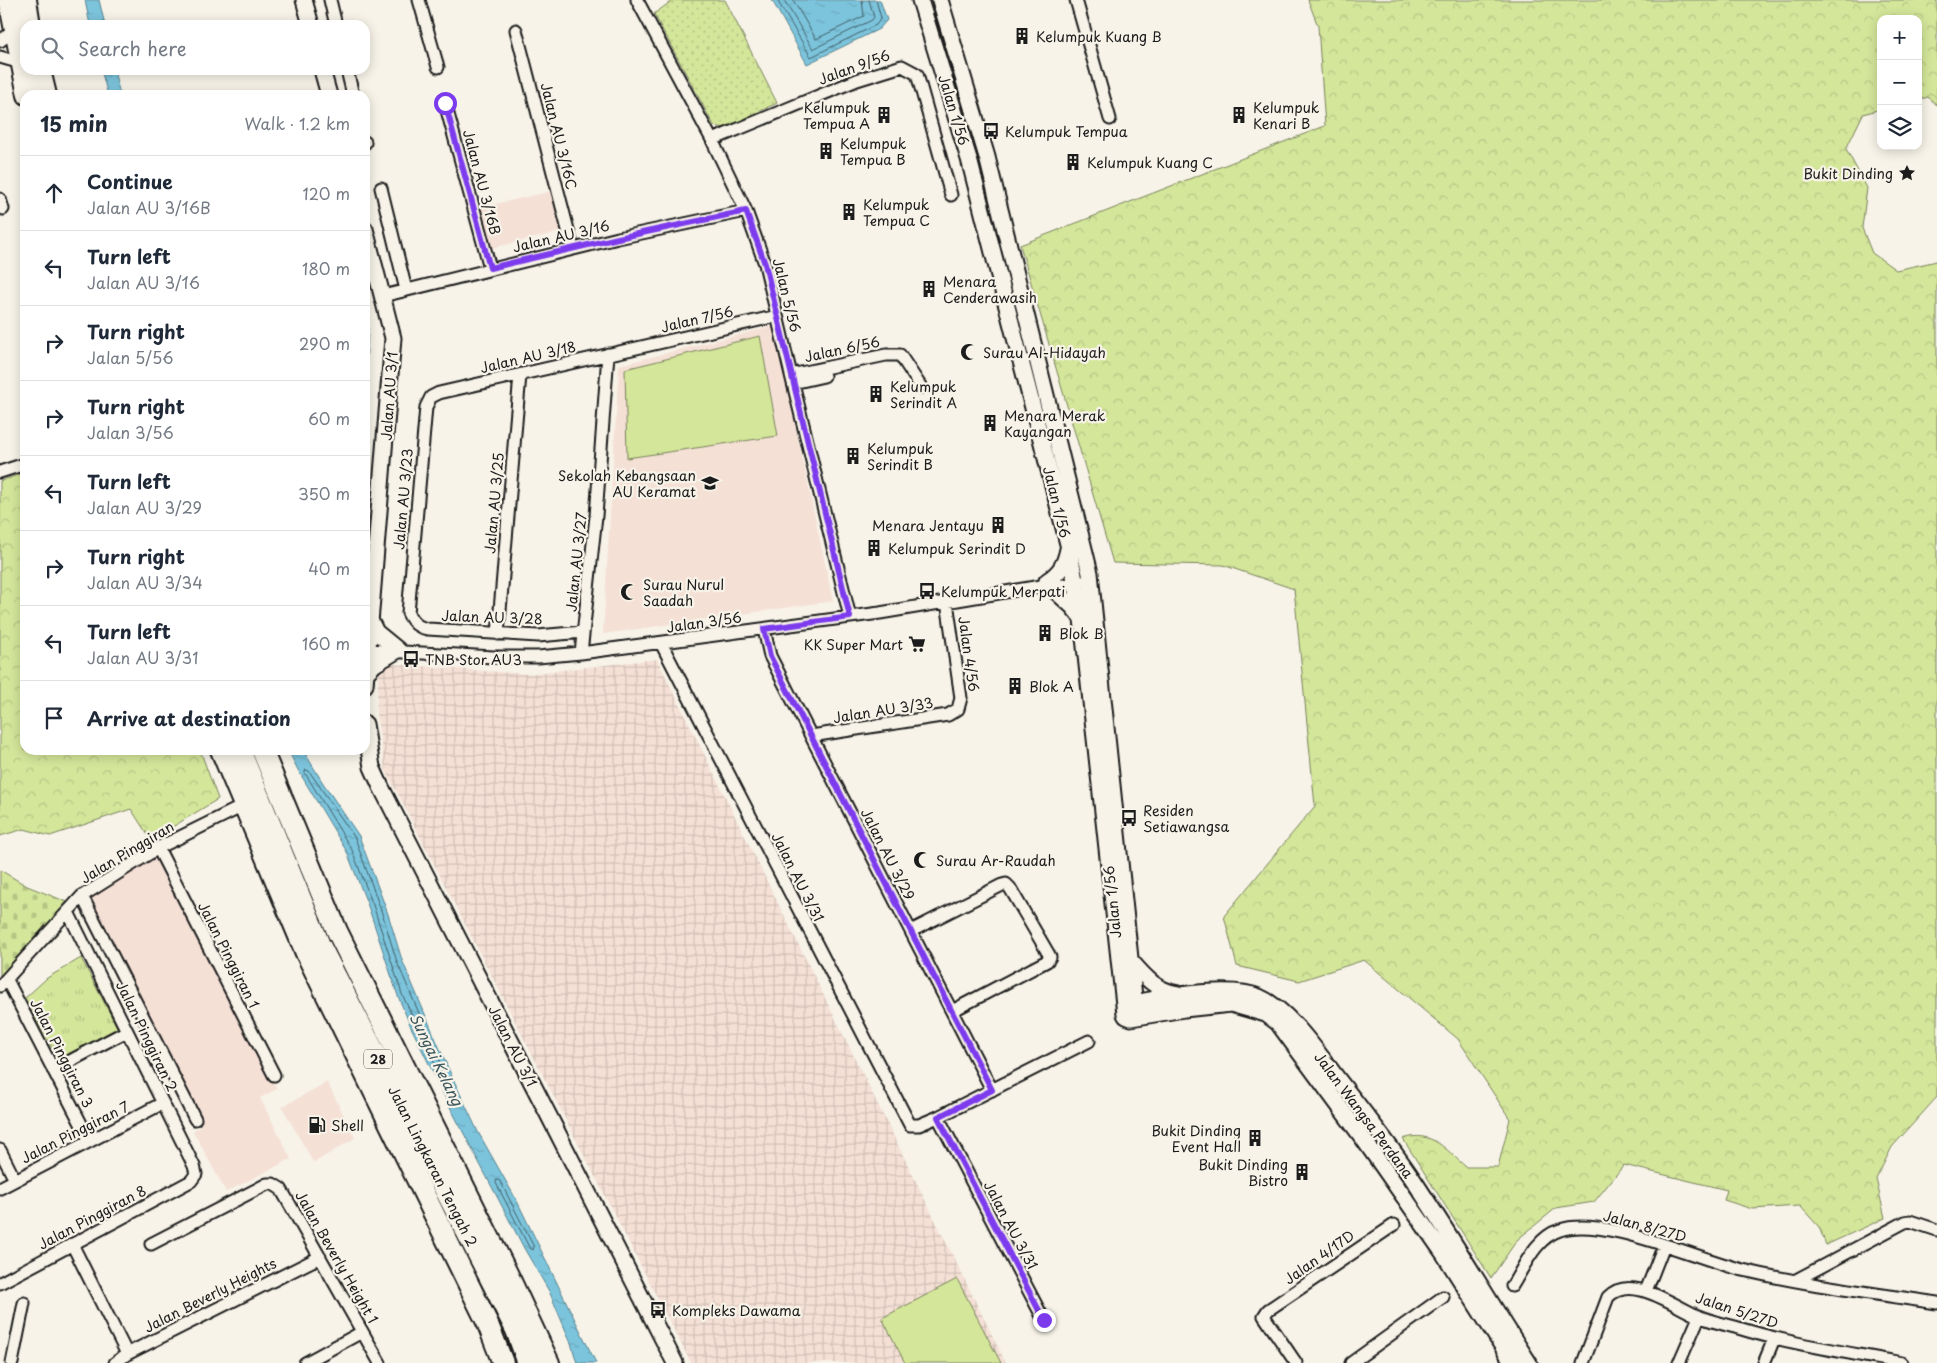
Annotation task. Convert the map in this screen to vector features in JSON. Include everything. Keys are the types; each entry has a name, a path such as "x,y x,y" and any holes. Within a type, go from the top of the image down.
{"highway":[{"path":"9,0 20,63"},
{"path":"15,32 26,0"},
{"path":"23,75 27,90"},
{"path":"41,75 45,90"},
{"name":"Jalan Lingkaran Tengah 2","path":"223,755 306,953 487,1322 503,1363"},
{"name":"Jalan Lingkaran Tengah 2","path":"242,755 320,945 516,1330 528,1363"},
{"path":"264,755 337,931 550,1363"}],"main road":[{"path":"304,0 310,20"},
{"name":"Jalan 1/56","path":"920,0 970,159 1068,548 1082,619 1130,1010"},
{"name":"Jalan 1/56","path":"940,0 987,157 1091,577 1130,960 1130,1010"},
{"path":"323,75 328,90"},
{"name":"Jalan AU 3/1","path":"370,248 393,338 370,618"},
{"path":"1068,548 1062,569 1047,585 1073,607 1082,619"},
{"path":"370,618 376,632 398,650 375,664 370,672"},
{"name":"Jalan AU 3/1","path":"370,755 372,767 381,787 675,1363"},
{"path":"1130,960 1151,984 1170,993 1186,995"},
{"name":"Jalan Wangsa Perdana","path":"1130,1010 1186,995 1225,990 1244,992 1272,1004 1286,1015 1332,1071 1415,1183 1529,1363"},
{"name":"Jalan Wangsa Perdana","path":"1130,1010 1231,1004 1266,1014 1278,1023 1357,1129 1444,1254 1513,1363"}],"street":[{"path":"330,0 335,20"},
{"path":"420,0 438,67"},
{"name":"Jalan 5/56","path":"637,0 712,140 746,211 765,264 850,617"},
{"path":"1076,0 1110,119"},
{"name":"Jalan AU 3/16C","path":"516,30 572,249"},
{"path":"0,57 20,63"},
{"name":"Jalan 9/56","path":"712,140 857,80 902,66 917,74 951,195"},
{"path":"348,75 353,90"},
{"name":"Jalan AU 3/16B","path":"445,103 490,268"},
{"path":"381,188 406,290"},
{"name":"Jalan AU 3/16","path":"383,296 490,268 746,211"},
{"name":"Jalan 7/56","path":"624,351 777,316"},
{"name":"Jalan AU 3/18","path":"439,394 624,351"},
{"name":"Jalan AU 3/27","path":"581,653 596,516 608,354"},
{"name":"Jalan 6/56","path":"792,379 888,361 900,355 922,387"},
{"name":"Jalan AU 3/25","path":"498,634 520,375"},
{"name":"Jalan AU 3/23","path":"408,613 426,407 432,397 439,394"},
{"path":"0,472 20,466"},
{"name":"Jalan 3/56","path":"370,650 398,650 494,657 538,657 581,653 850,617 1091,577"},
{"name":"Jalan 4/56","path":"947,602 961,698 958,709"},
{"name":"Jalan AU 3/28","path":"408,613 411,620 418,627 538,636 583,632"},
{"name":"Jalan AU 3/29","path":"764,629 770,656 992,1090"},
{"name":"Jalan AU 3/31","path":"661,643 910,1125 919,1125 938,1117 1044,1320"},
{"name":"Jalan AU 3/33","path":"811,736 948,715 958,709"},
{"name":"Jalan Pinggiran","path":"3,983 82,896 158,848 243,806"},
{"name":"Jalan Pinggiran 1","path":"158,848 274,1075"},
{"path":"911,931 1006,884 1050,957 1047,962 952,1011"},
{"name":"Jalan Pinggiran 2","path":"82,896 195,1119"},
{"name":"Jalan Pinggiran 2","path":"68,912 194,1166 196,1174"},
{"name":"Jalan Pinggiran 3","path":"3,983 53,1070 90,1141"},
{"path":"53,1070 128,1031"},
{"path":"938,1117 1089,1041"},
{"name":"Jalan Pinggiran 7","path":"0,1188 163,1103"},
{"path":"0,1150 15,1180"},
{"name":"Jalan Pinggiran 8","path":"0,1283 191,1181 196,1174"},
{"name":"Jalan Beverly Height 1","path":"151,1244 268,1184 273,1184 281,1189 380,1363"},
{"path":"1796,1280 1905,1222 1910,1221 1937,1230"},
{"name":"Jalan 4/17D","path":"1296,1363 1264,1316 1268,1310 1394,1225"},
{"name":"Jalan 8/27D","path":"1512,1286 1545,1237 1560,1229 1582,1226 1614,1231 1742,1270 1937,1303"},
{"path":"72,1244 127,1354"},
{"path":"1646,1291 1664,1246"},
{"name":"Jalan Beverly Heights","path":"115,1363 127,1354 320,1257"},
{"name":"Jalan 5/27D","path":"1582,1363 1608,1297 1615,1291 1646,1291 1699,1317 1774,1339 1857,1359 1902,1363"},
{"path":"1351,1363 1443,1297"},
{"path":"12,1363 24,1303"},
{"path":"1679,1363 1699,1317"},
{"path":"305,1363 362,1332"},
{"path":"1764,1363 1774,1339"}],"shaded area":[{"path":"553,191 564,231 488,249 477,208"},
{"name":"Sekolah Kebangsaan AU Keramat","path":"774,326 833,601 603,634 619,365"},
{"path":"657,659 1006,1363 691,1363 385,769 376,713 379,673 392,664 527,674"},
{"path":"157,853 277,1089 260,1098 291,1159 226,1192 193,1131 202,1125 87,897"},
{"name":"Shell","path":"327,1082 355,1138 313,1162 282,1107"}],"green space":[{"path":"673,0 725,0 777,103 725,128 714,126 654,14"},
{"path":"1308,0 1937,0 1937,105 1928,97 1922,99 1922,15 1877,15 1877,110 1863,114 1846,149 1867,188 1862,228 1872,253 1896,270 1937,261 1937,1097 1892,1147 1876,1179 1885,1218 1826,1245 1819,1227 1800,1206 1752,1209 1724,1200 1727,1190 1624,1165 1594,1202 1556,1208 1517,1240 1491,1278 1403,1139 1422,1137 1430,1139 1445,1148 1466,1167 1498,1167 1510,1119 1458,1039 1364,960 1299,981 1237,966 1224,916 1315,806 1294,589 1223,565 1113,563 1020,245 1325,126 1318,26"},
{"path":"760,336 778,436 627,458 625,369"},
{"path":"20,475 20,755 202,755 218,799 151,840 131,809 50,836 24,829 0,836 0,481"},
{"path":"0,870 27,886 67,902 0,982"},
{"path":"81,958 118,1029 59,1062 25,998 47,978"},
{"path":"957,1279 1001,1363 905,1363 882,1318"}],"water":[{"path":"85,0 99,0 104,20 89,20"},
{"path":"772,0 880,0 887,20 879,29 807,64"},
{"path":"102,75 115,75 119,90 107,90"},
{"name":"Sungai Kelang","path":"290,755 306,755 359,836 388,914 402,960 448,1068 478,1132 517,1201 596,1363 577,1363 571,1343 549,1291 525,1250 450,1107 411,1027 398,996 368,906 347,852"}],"place":[{"name":"Kelumpuk Kuang B","path":"1022,36"},
{"name":"Kelumpuk Tempua A","path":"884,115"},
{"name":"Kelumpuk Kenari B","path":"1239,115"},
{"name":"Kelumpuk Tempua","path":"991,131"},
{"name":"Kelumpuk Tempua B","path":"826,151"},
{"name":"Kelumpuk Kuang C","path":"1073,162"},
{"name":"Bukit Dinding","path":"1907,173"},
{"name":"Kelumpuk Tempua C","path":"849,212"},
{"name":"Menara Cenderawasih","path":"929,289"},
{"name":"Surau Al-Hidayah","path":"969,352"},
{"name":"Kelumpuk Serindit A","path":"876,394"},
{"name":"Menara Merak Kayangan","path":"990,423"},
{"name":"Kelumpuk Serindit B","path":"853,456"},
{"name":"Sekolah Kebangsaan AU Keramat","path":"710,483"},
{"name":"Menara Jentayu","path":"998,525"},
{"name":"Kelumpuk Serindit D","path":"874,548"},
{"name":"Kelumpuk Merpati","path":"927,591"},
{"name":"Surau Nurul Saadah","path":"629,592"},
{"name":"Blok B","path":"1045,633"},
{"name":"KK Super Mart","path":"917,644"},
{"name":"TNB Stor AU3","path":"411,659"},
{"name":"Blok A","path":"1015,686"},
{"name":"Residen Setiawangsa","path":"1129,818"},
{"name":"Surau Ar-Raudah","path":"922,860"},
{"name":"Shell","path":"317,1125"},
{"name":"Bukit Dinding Event Hall","path":"1255,1138"},
{"name":"Bukit Dinding Bistro","path":"1302,1172"},
{"name":"Kompleks Dawama","path":"658,1310"}],"route":[{"path":"445,103 490,268 746,211 765,264 850,617 764,629 770,656 992,1090 938,1117 1044,1320"}]}
